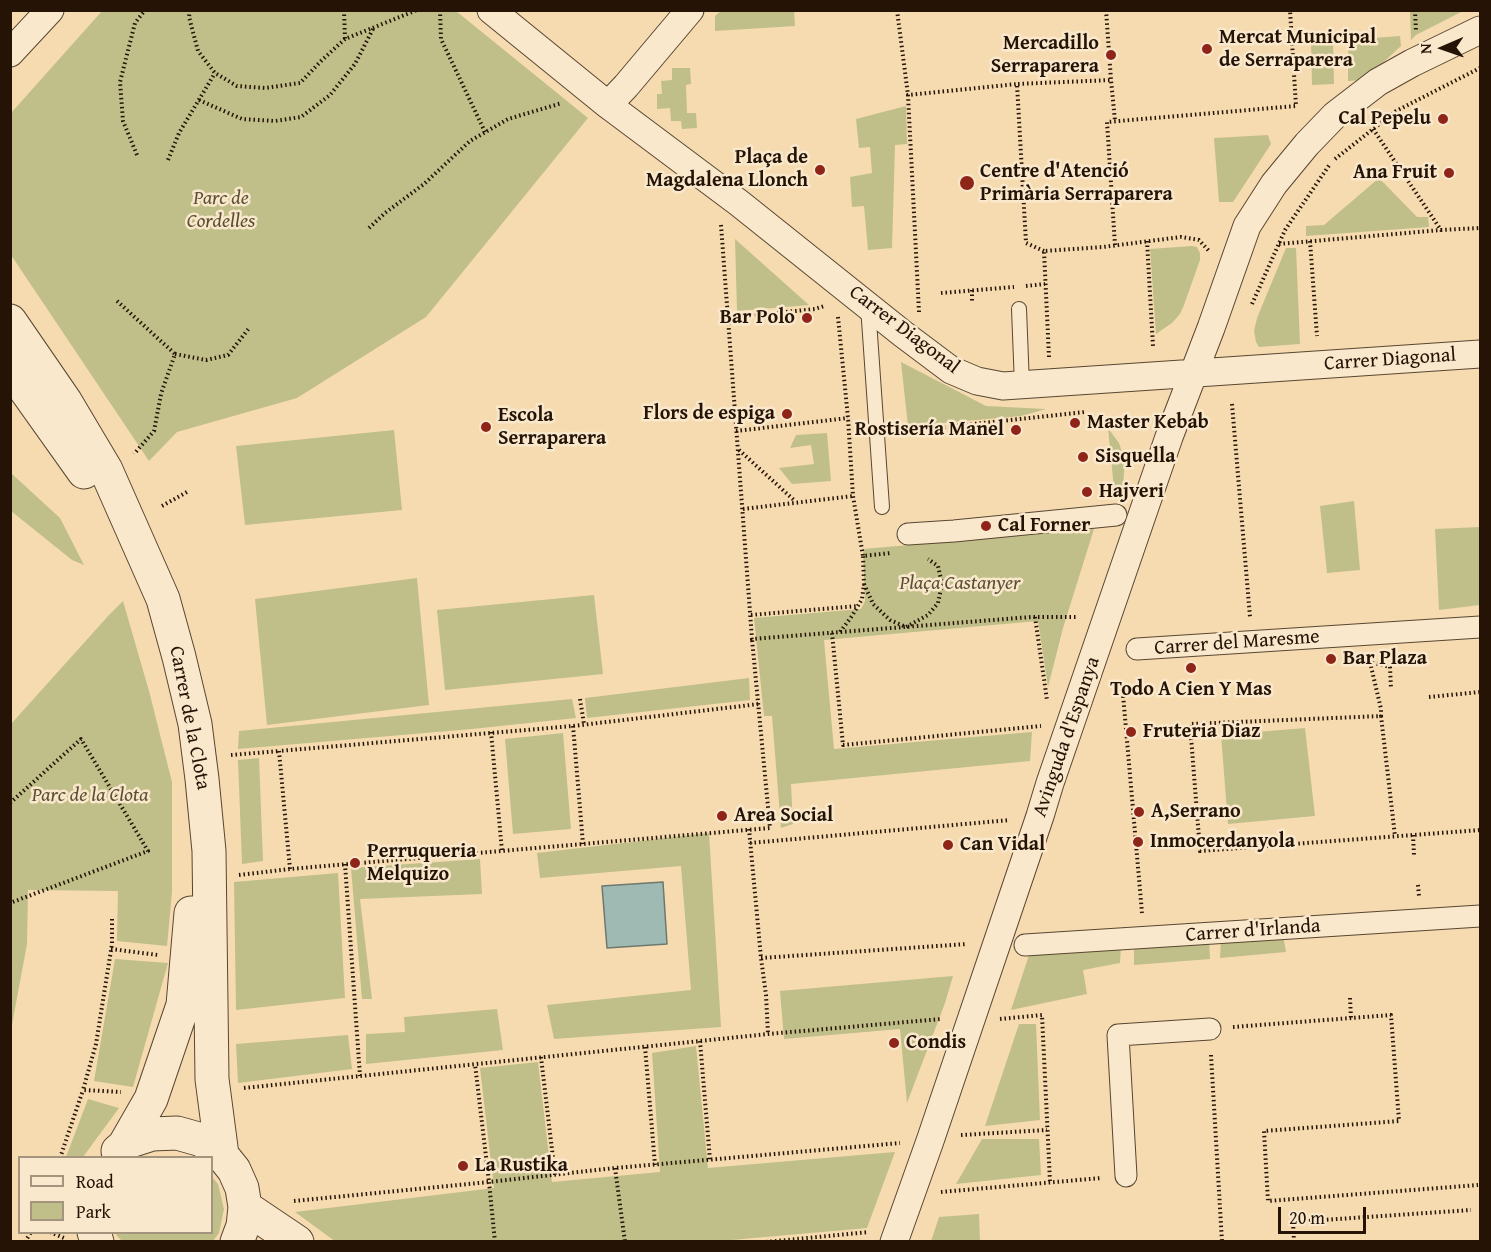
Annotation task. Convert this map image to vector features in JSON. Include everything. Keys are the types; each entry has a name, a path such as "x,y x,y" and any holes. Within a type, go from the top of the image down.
{"street":[{"path":"10,53 50,10"},
{"name":"Carrer Diagonal","path":"491,10 608,105 739,203 903,334 951,370 976,381 1003,386 1022,385 1480,354"},
{"path":"608,105 690,10"},
{"name":"Avinguda d'Espanya","path":"886,1236 930,1141 1169,437 1247,226 1274,184 1335,115 1378,82 1480,30"},
{"name":"Carrer de la Clota","path":"10,321 65,401 106,470 163,599 179,657 195,724 209,851 212,1079 222,1155"},
{"name":"Carrer de la Clota","path":"10,368 81,467 134,576 168,681 186,785 192,875 183,1005 151,1099 117,1152"},
{"path":"908,534 1116,515"},
{"name":"Carrer del Maresme","path":"1137,650 1480,627"},
{"name":"Carrer d'Irlanda","path":"1025,945 1480,916"},
{"path":"1126,1176 1118,1035 1210,1029"},
{"path":"117,1152 130,1141 152,1134 177,1133 202,1140 222,1155 234,1170 242,1188 245,1207 243,1226 237,1242"},
{"path":"245,1207 297,1242"}],"lane":[{"path":"868,305 882,507"},
{"path":"1019,309 1022,385"}],"path":[{"path":"137,155 123,122 120,82 135,23 145,10"},
{"path":"190,10 189,17 198,51 215,72 237,86 265,88 300,83 345,39 417,10"},
{"path":"344,10 345,39"},
{"path":"440,10 441,39 485,132"},
{"path":"897,10 908,95 919,313"},
{"path":"1106,10 1115,121"},
{"path":"1115,245 1107,122 1296,106 1290,10"},
{"path":"1415,10 1416,35"},
{"path":"199,100 242,119 274,121 301,117 330,95 354,64 374,27"},
{"path":"1251,308 1285,230 1332,162 1396,111 1480,68"},
{"path":"168,160 179,133 215,72"},
{"path":"908,95 1017,84 1111,80"},
{"path":"1017,84 1026,243 1044,250 1180,237 1199,240 1211,252"},
{"path":"369,228 424,184 470,141 508,119 568,102"},
{"path":"1373,129 1441,230"},
{"path":"231,876 502,850 770,828 752,639 721,223"},
{"path":"1279,244 1480,228"},
{"path":"1147,241 1154,346"},
{"path":"1310,241 1317,338"},
{"path":"1044,250 1049,367"},
{"path":"1026,286 1045,284"},
{"path":"941,293 972,290 972,303"},
{"path":"117,301 175,354 206,360 228,355 250,327"},
{"path":"728,318 815,309 826,305"},
{"path":"133,455 154,431 161,394 175,354"},
{"path":"1232,404 1252,642"},
{"path":"898,432 1090,411"},
{"path":"736,431 848,418"},
{"path":"738,449 796,502"},
{"path":"162,506 187,492"},
{"path":"742,509 854,496"},
{"path":"906,627 928,615 938,603 942,584 938,566 922,555"},
{"path":"840,632 862,598 863,556"},
{"path":"864,584 873,604 890,620 906,627"},
{"path":"751,615 858,606"},
{"path":"752,639 1035,617 1079,617"},
{"path":"1035,617 1047,703"},
{"path":"832,633 843,745 1045,725"},
{"path":"1370,662 1381,709 1395,836"},
{"path":"1390,667 1391,689"},
{"path":"1122,683 1144,937"},
{"path":"1429,697 1480,692"},
{"path":"580,699 584,724"},
{"path":"231,755 573,726 759,704"},
{"path":"1381,716 1190,724 1200,850 1480,830"},
{"path":"573,726 583,844"},
{"path":"491,732 502,850"},
{"path":"10,803 81,739 148,851 10,903"},
{"path":"279,751 290,869"},
{"path":"750,843 1016,819"},
{"path":"749,829 768,1034"},
{"path":"1413,835 1414,855"},
{"path":"345,864 360,1076"},
{"path":"1418,885 1418,892"},
{"path":"61,1156 96,1044 112,944 112,919"},
{"path":"761,958 976,943"},
{"path":"111,949 169,956"},
{"path":"1350,998 1351,1018"},
{"path":"1222,1242 1210,1029 1391,1015 1399,1121 1264,1131 1268,1201 1478,1185"},
{"path":"999,1019 1042,1016 1050,1182"},
{"path":"234,1089 768,1034 950,1018"},
{"path":"700,1041 710,1160"},
{"path":"645,1047 655,1165"},
{"path":"541,1057 555,1174"},
{"path":"475,1064 495,1242"},
{"path":"83,1090 130,1093"},
{"path":"959,1135 1047,1130"},
{"path":"285,1202 615,1168 906,1143"},
{"path":"615,1168 625,1242"},
{"path":"940,1192 1126,1176"},
{"path":"1294,1242 1293,1222 1471,1210"},
{"path":"58,1234 89,1238"},
{"path":"766,1242 886,1236"}],"green space":[{"path":"722,10 794,11 795,26 715,31 715,16"},
{"path":"1410,10 1463,11 1416,35 1411,40"},
{"name":"Parc de Cordelles","path":"102,11 456,11 588,118 426,317 297,398 177,432 149,461 11,255 11,113"},
{"path":"1400,36 1401,46 1364,80 1348,81 1348,40"},
{"path":"1333,38 1334,84 1312,85 1311,40"},
{"path":"672,68 690,68 691,84 686,85 687,113 696,113 697,128 682,129 681,121 671,121 670,108 657,109 657,94 662,94 661,81 672,80"},
{"path":"906,106 907,144 895,145 892,248 868,250 864,206 852,207 850,177 872,173 870,147 859,148 856,119"},
{"path":"1268,135 1271,144 1233,202 1219,202 1214,138"},
{"path":"1379,178 1417,217 1428,217 1429,227 1306,236 1306,226 1324,225"},
{"path":"735,239 809,305 737,311"},
{"path":"1197,247 1200,260 1184,305 1172,323 1156,334 1150,249"},
{"path":"1286,248 1296,248 1300,344 1259,347 1254,331 1257,318"},
{"path":"901,362 986,406 1046,409 1021,416 908,426"},
{"path":"1108,428 1119,443 1125,461 1123,486 1115,499"},
{"path":"394,430 402,510 245,525 236,446"},
{"path":"827,433 831,481 792,484 779,468 814,464 811,445 790,448 796,435"},
{"path":"11,473 60,518 84,565 72,560 11,511"},
{"path":"1354,501 1360,570 1327,573 1320,506"},
{"path":"1480,527 1480,605 1439,610 1435,529"},
{"name":"Plaça Castanyer","path":"1094,529 1063,628 1048,687 1038,621 824,640 834,749 1032,732 1030,761 791,784 793,824 781,828 772,716 764,716 754,618 861,609 865,601 863,549"},
{"path":"417,578 429,705 267,725 255,599"},
{"path":"594,595 603,674 445,690 437,610"},
{"name":"Parc de la Clota","path":"123,601 172,782 172,892 167,946 117,941 118,891 28,890 27,944 11,1030 11,724"},
{"path":"749,678 750,700 587,718 585,698"},
{"path":"572,699 576,718 238,749 239,731"},
{"path":"1305,728 1315,816 1228,824 1221,735"},
{"path":"563,733 571,829 513,834 505,739"},
{"path":"259,758 263,861 242,864 238,760"},
{"path":"709,833 721,1027 554,1039 547,1005 691,990 681,866 540,878 537,853"},
{"path":"480,859 482,894 360,899 372,999 362,999 351,868"},
{"path":"338,873 345,998 236,1010 234,882"},
{"path":"1283,935 1286,952 1220,958 1221,939"},
{"path":"1209,938 1210,959 1134,965 1134,942"},
{"path":"1121,944 1120,963 1083,970 1087,994 1011,1010 1030,952"},
{"path":"115,959 168,963 133,1087 94,1081"},
{"path":"953,976 907,1103 900,1029 784,1039 780,991"},
{"path":"497,1009 503,1050 366,1064 366,1034 405,1032 404,1017"},
{"path":"1019,1024 1036,1024 1040,1120 985,1126"},
{"path":"348,1035 352,1069 238,1083 236,1044"},
{"path":"696,1046 708,1168 895,1152 867,1228 709,1242 336,1242 295,1212 494,1188 480,1068 538,1062 552,1182 660,1172 652,1053"},
{"path":"88,1099 119,1108 84,1156 66,1156"},
{"path":"982,1139 1039,1139 1041,1175 956,1184"},
{"path":"213,1178 218,1184 224,1209 219,1233 213,1241 122,1241 116,1234 213,1234"},
{"path":"979,1214 980,1241 931,1241 939,1217"}],"water":[{"path":"663,882 667,944 607,948 602,886"}],"place":[{"name":"Mercat Municipal de Serraparera","path":"1207,49"},
{"name":"Mercadillo Serraparera","path":"1111,55"},
{"name":"Cal Pepelu","path":"1443,119"},
{"name":"Plaça de Magdalena Llonch","path":"820,170"},
{"name":"Ana Fruit","path":"1449,173"},
{"name":"Centre d'Atenció Primària Serraparera","path":"967,183"},
{"name":"Bar Polo","path":"807,318"},
{"name":"Flors de espiga","path":"787,414"},
{"name":"Master Kebab","path":"1075,423"},
{"name":"Escola Serraparera","path":"486,427"},
{"name":"Rostisería Manel","path":"1016,430"},
{"name":"Sisquella","path":"1083,457"},
{"name":"Hajveri","path":"1087,492"},
{"name":"Cal Forner","path":"986,526"},
{"name":"Bar Plaza","path":"1331,659"},
{"name":"Todo A Cien Y Mas","path":"1191,668"},
{"name":"Fruteria Diaz","path":"1131,732"},
{"name":"A,Serrano","path":"1139,812"},
{"name":"Area Social","path":"722,816"},
{"name":"Inmocerdanyola","path":"1138,842"},
{"name":"Can Vidal","path":"948,845"},
{"name":"Perruqueria Melquizo","path":"355,863"},
{"name":"Condis","path":"894,1043"},
{"name":"La Rustika","path":"463,1166"}]}
